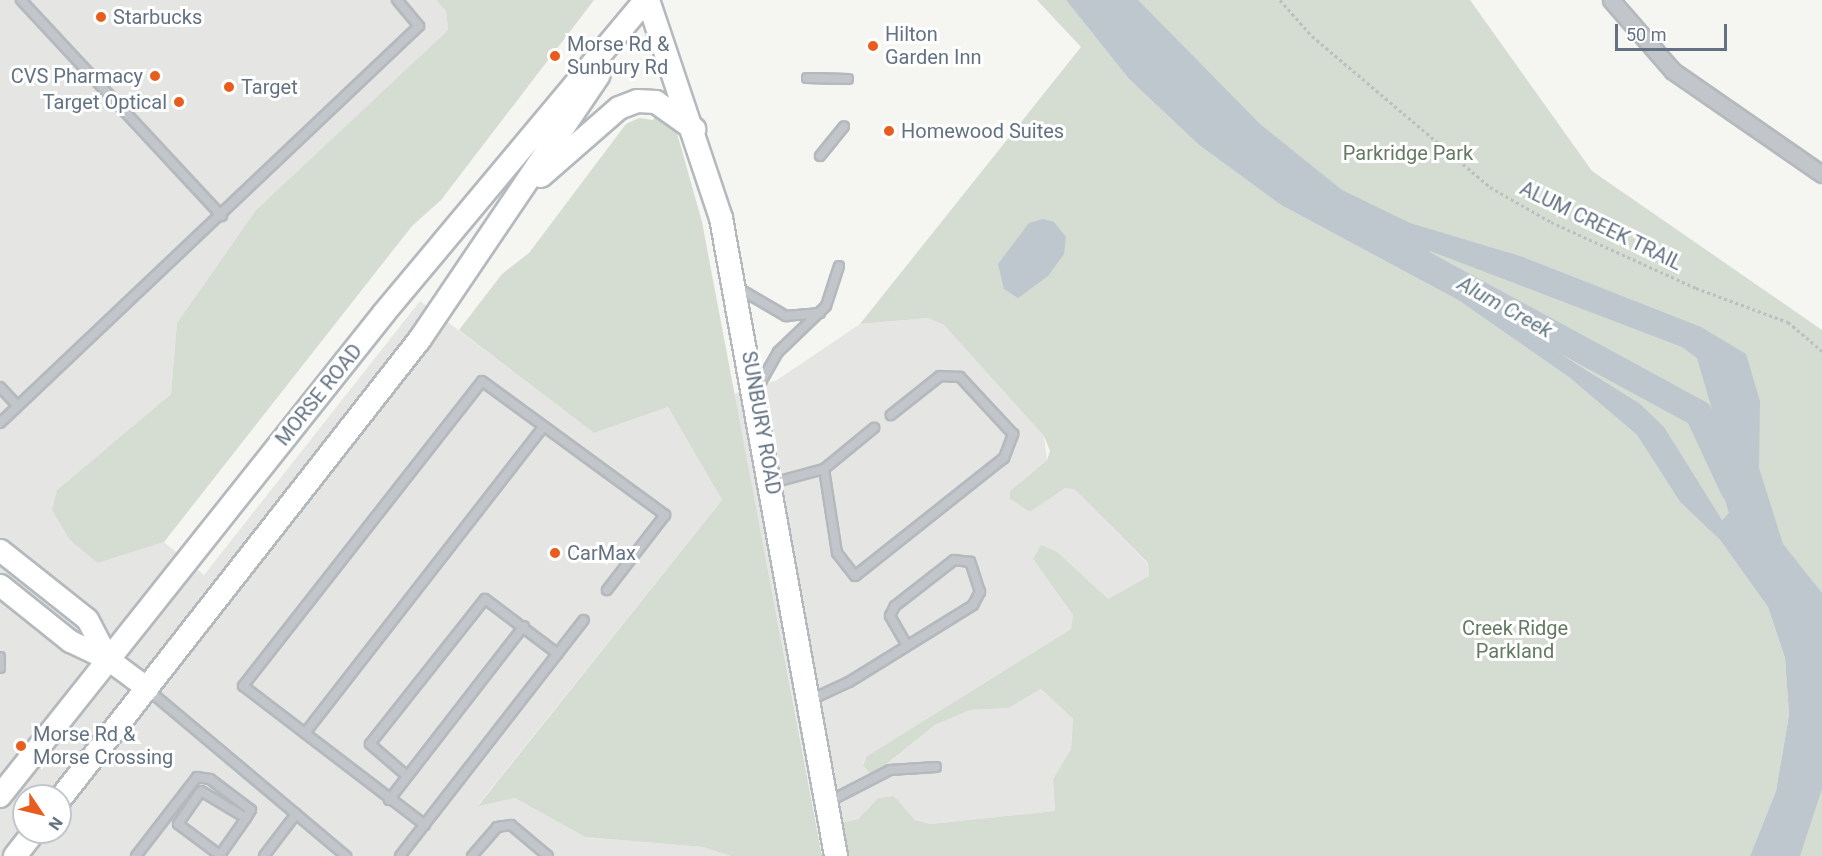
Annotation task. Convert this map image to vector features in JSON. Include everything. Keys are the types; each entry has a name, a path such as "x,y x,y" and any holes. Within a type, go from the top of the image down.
{"main road":[{"name":"SUNBURY ROAD","path":"647,0 694,129 734,285 772,483 836,856"},
{"path":"72,784 420,339 528,186 647,0"},
{"name":"MORSE ROAD","path":"0,796 377,322 647,0"},
{"path":"528,186 618,108 637,101 656,102 694,129"},
{"path":"0,550 87,619 108,659"},
{"path":"0,585 70,641 108,659 147,688"},
{"path":"15,856 24,844"}],"street":[{"path":"1611,0 1673,71 1822,174"}],"lane":[{"path":"21,0 222,216"},
{"path":"0,423 222,216 233,200 419,26 397,0"},
{"path":"807,78 848,79"},
{"path":"820,156 844,126"},
{"path":"755,392 778,352 821,312 835,290 839,266"},
{"path":"734,285 786,316 821,312"},
{"path":"824,469 837,553 855,576 1004,458 1013,434 960,377 940,376 891,415"},
{"path":"425,825 389,800 243,686 482,381 664,515 607,590"},
{"path":"0,387 18,406"},
{"path":"305,733 543,427"},
{"path":"772,483 824,469 874,428"},
{"path":"808,700 907,645 973,605 980,592 970,562 954,561 895,606 890,616 907,645"},
{"path":"407,776 370,744 485,599 524,626 558,654"},
{"path":"400,856 584,620"},
{"path":"389,800 524,626"},
{"path":"0,657 0,668"},
{"path":"147,688 346,856"},
{"path":"826,803 890,770 936,767"},
{"path":"135,856 197,777 210,779 251,810 246,819 221,856 178,824 201,791 246,819"},
{"path":"264,856 296,814"},
{"path":"472,856 497,827 511,825 548,856"}],"path":[{"name":"ALUM CREEK TRAIL","path":"1280,0 1312,36 1490,187 1551,222 1696,288 1788,322 1822,351"}],"shaded area":[{"path":"0,0 436,0 446,11 448,30 256,210 177,323 171,394 57,490 98,563 164,542 204,575 420,301 594,433 668,407 722,500 478,805 515,798 585,837 703,847 731,856 0,856"},
{"path":"1066,0 1138,0 1260,124 1342,190 1410,223 1523,257 1701,327 1746,354 1760,401 1759,468 1783,544 1822,593 1822,789 1800,856 1750,856 1776,791 1789,715 1785,658 1768,607 1720,540 1680,502 1637,435 1570,378 1458,300 1281,205 1199,145 1129,79","holes":["1430,251 1682,347 1697,358 1716,423 1718,477 1729,513 1722,520 1664,427 1639,403 1427,270 1423,259"]},
{"path":"1043,219 1054,222 1066,237 1064,254 1048,276 1018,298 1004,289 998,264 1029,223"},
{"path":"928,318 944,325 1044,436 1047,460 1010,491 1030,512 1065,487 1074,489 1148,564 1149,576 1108,599 1033,559 1073,615 1071,629 867,756 863,764 873,776 935,725 970,710 1009,708 1041,689 1073,719 1071,749 1053,779 1055,811 930,824 915,820 894,796 878,798 858,819 818,830 734,394 777,380 860,324"}],"green space":[{"path":"436,0 594,0 441,200 412,226 164,542 98,563 70,540 52,510 57,490 171,394 177,323 256,210 448,30 446,11"},
{"name":"Creek Ridge Parkland","path":"1037,0 1066,0 1129,79 1199,145 1281,205 1458,300 1570,378 1637,435 1680,502 1720,540 1768,607 1785,658 1789,715 1776,791 1750,856 848,856 842,823 858,819 878,798 894,796 915,820 930,824 1055,811 1053,779 1071,749 1073,719 1041,689 1009,708 970,710 935,725 872,776 863,765 867,756 1071,629 1073,615 1033,559 1041,545 1057,552 1108,599 1149,576 1148,563 1074,489 1065,488 1030,512 1010,499 1010,491 1047,460 1050,451 1044,436 944,325 928,318 860,324 1081,47"},
{"name":"Parkridge Park","path":"1100,0 1470,0 1592,171 1822,330 1822,676 1718,477 1730,513 1722,520 1639,403 1427,269"},
{"path":"658,112 677,133 702,222 822,856 731,856 703,847 585,837 515,798 478,806 722,500 668,407 594,433 459,330 502,274 529,253 626,124 639,118 653,120"},
{"path":"1822,729 1822,856 1762,856"}],"waterway":[{"name":"Alum Creek","path":"1396,249 1698,413 1733,488"}],"place":[{"name":"Starbucks","path":"101,17"},
{"name":"Hilton Garden Inn","path":"873,46"},
{"name":"Morse Rd & Sunbury Rd","path":"555,56"},
{"name":"CVS Pharmacy","path":"155,76"},
{"name":"Target","path":"229,87"},
{"name":"Target Optical","path":"179,102"},
{"name":"Homewood Suites","path":"889,131"},
{"name":"CarMax","path":"555,553"},
{"name":"Morse Rd & Morse Crossing","path":"21,746"}]}
